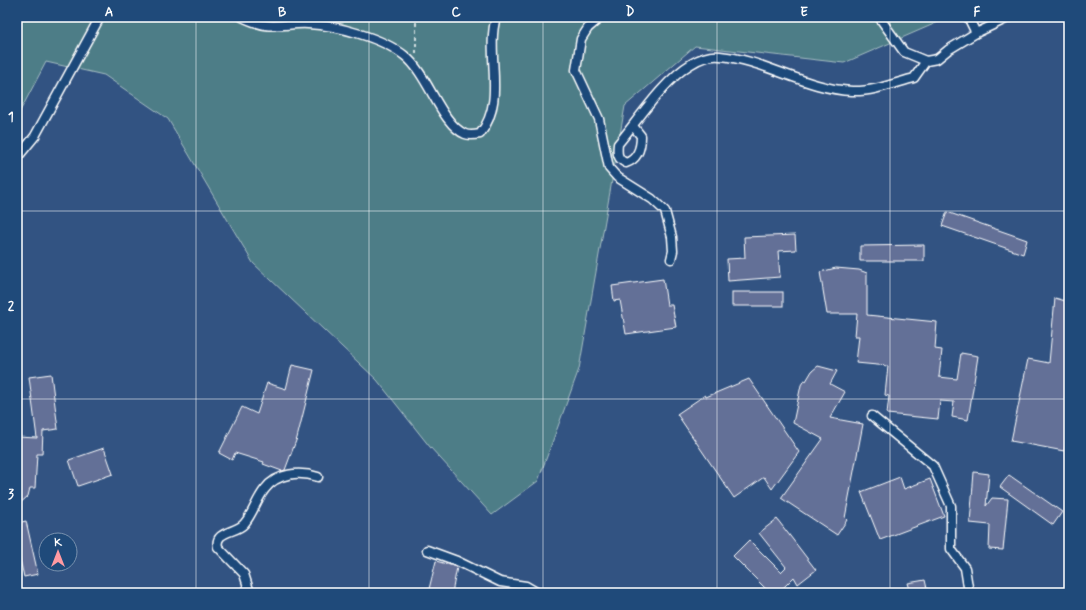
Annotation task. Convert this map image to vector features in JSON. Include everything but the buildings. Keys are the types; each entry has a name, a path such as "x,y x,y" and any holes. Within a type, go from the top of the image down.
{"street":[{"path":"17,158 35,136 100,17"},
{"path":"242,17 264,25 307,24 355,32 404,55 415,66 451,124 467,135 480,134 491,118 495,81 493,41 496,17"},
{"path":"601,17 588,28 581,39 576,70 599,119 607,162 613,174 624,183 652,199 665,211 672,237 673,251 671,259"},
{"path":"879,17 904,52 926,61 937,59 948,50 976,33 1010,17"},
{"path":"968,17 976,33"},
{"path":"633,126 672,78 691,64 706,58 719,56 736,59 824,86 852,91 870,89 914,78 926,61"},
{"path":"872,416 933,466 951,506 951,549 965,568 969,593"},
{"path":"250,593 244,574 218,547 217,542 219,536 236,530 244,524 264,490 275,481 293,474 318,477"},
{"path":"427,550 457,561 500,582 526,586 538,593"}],"path":[{"path":"415,66 416,17"}],"green space":[{"path":"17,17 950,17 844,63 695,46 625,106 579,369 538,481 492,515 430,447 377,380 253,263 168,119 104,75 46,62 17,117"}]}
